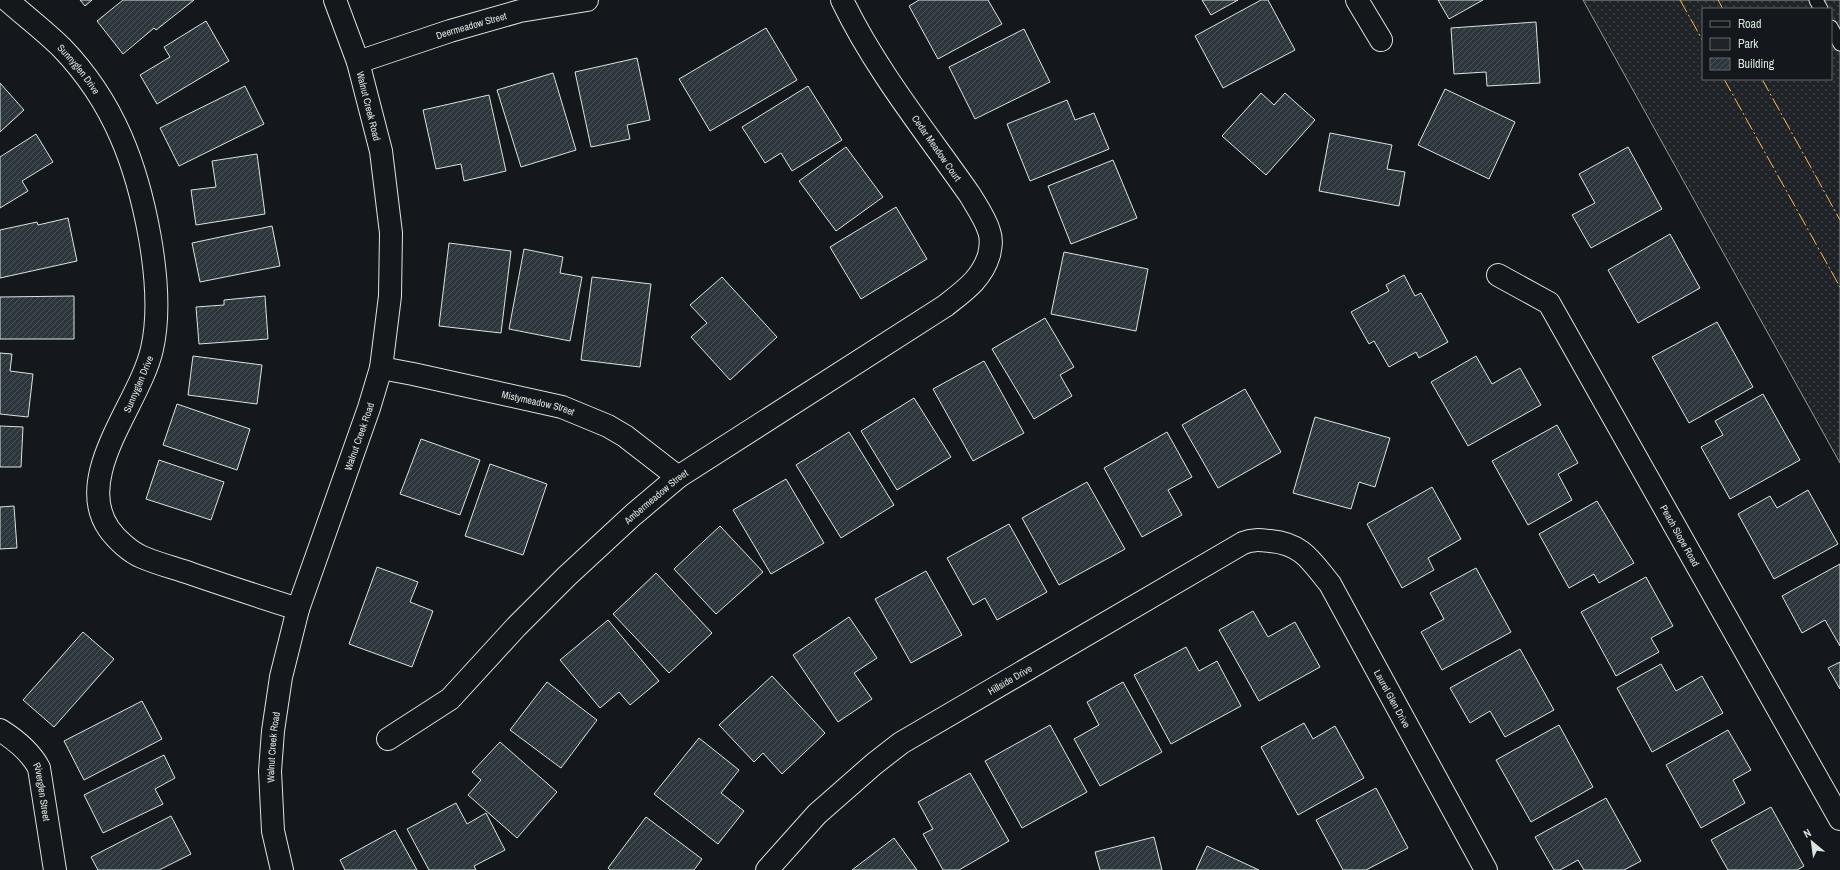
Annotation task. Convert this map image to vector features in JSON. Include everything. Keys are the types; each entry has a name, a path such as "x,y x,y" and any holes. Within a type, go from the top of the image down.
{"street":[{"name":"Sunnyglen Drive","path":"8,0 62,48 83,73 117,124 133,165 143,197 155,264 156,318 152,349 142,379 102,464 97,488 100,511 103,519 110,530 140,557 298,609"},
{"name":"Walnut Creek Road","path":"282,870 273,831 270,771 272,731 280,677 298,609 369,408 381,368 390,296 391,233 380,151 358,62 335,0"},
{"name":"Deermeadow Street","path":"358,62 450,31 520,11 587,0"},
{"name":"Cedar Meadow Court","path":"842,0 853,24 872,54 970,195 990,232 992,243 985,268 974,282 958,295"},
{"path":"1357,0 1381,40"},
{"name":"Peach Slope Road","path":"1498,275 1549,303 1840,820"},
{"name":"Ambermeadow Street","path":"388,739 450,699 516,627 567,576 633,515 678,477 945,306 958,295"},
{"name":"Mistymeadow Street","path":"381,368 562,407 608,426 625,436 678,477"},
{"name":"Hillside Drive","path":"767,870 817,814 874,764 901,743 1243,543 1253,539 1283,542"},
{"name":"Laurel Glen Drive","path":"1283,542 1298,548 1330,584 1486,870"},
{"name":"Riverglen Street","path":"0,730 15,739 33,756 39,768 55,870"}],"lane":[{"path":"1832,29 1840,44"}],"green space":[{"path":"1583,0 1840,0 1840,463"}],"building":[{"path":"80,0 92,0 85,6"},
{"path":"123,0 194,0 156,30 154,28 123,54 97,21"},
{"path":"919,0 988,0 1002,24 938,59 909,6"},
{"path":"1202,0 1238,0 1211,15"},
{"path":"1261,0 1268,0 1295,50 1223,88 1195,36"},
{"path":"1438,0 1483,0 1449,19"},
{"path":"206,21 229,61 157,104 140,75 170,57 164,47"},
{"path":"1536,22 1540,83 1487,86 1486,72 1454,74 1451,28"},
{"path":"766,28 797,80 710,131 679,79"},
{"path":"1024,29 1050,82 975,119 949,67"},
{"path":"637,58 650,120 627,125 630,139 591,147 575,72"},
{"path":"553,73 576,150 521,167 497,90"},
{"path":"0,83 24,110 0,132"},
{"path":"245,86 264,124 179,166 160,128"},
{"path":"808,86 842,140 792,171 781,153 765,163 742,127"},
{"path":"1445,89 1515,122 1489,179 1418,145"},
{"path":"1261,93 1274,105 1285,93 1315,120 1266,175 1222,136"},
{"path":"489,95 506,171 464,181 461,164 436,169 423,110"},
{"path":"1067,100 1075,120 1094,113 1109,149 1030,181 1007,124"},
{"path":"1330,133 1392,145 1387,169 1405,172 1399,206 1319,191"},
{"path":"36,134 53,162 22,181 28,191 0,208 0,157"},
{"path":"846,147 883,197 836,231 799,181"},
{"path":"1628,147 1662,209 1591,248 1572,215 1595,203 1579,174"},
{"path":"257,154 265,214 196,225 191,190 216,187 212,161"},
{"path":"1113,160 1137,218 1071,244 1048,186"},
{"path":"896,207 927,259 861,299 830,247"},
{"path":"68,218 77,261 0,278 0,230 37,222 38,225"},
{"path":"272,226 280,266 200,282 192,243"},
{"path":"1670,234 1700,288 1638,323 1608,270"},
{"path":"449,243 511,251 501,333 439,326"},
{"path":"524,249 563,257 560,273 582,277 570,341 509,329"},
{"path":"1064,252 1148,269 1136,331 1051,314"},
{"path":"1404,275 1415,296 1421,293 1448,342 1419,358 1416,352 1389,367 1374,341 1369,344 1351,312 1389,291 1386,285"},
{"path":"592,277 651,284 640,367 581,360"},
{"path":"722,277 777,337 730,380 691,337 707,323 690,305"},
{"path":"74,296 74,339 0,339 0,297"},
{"path":"265,296 268,339 199,344 196,307 224,305 224,300"},
{"path":"1045,318 1074,367 1060,375 1072,396 1034,419 992,349"},
{"path":"1717,322 1753,387 1689,423 1652,357"},
{"path":"0,353 12,354 10,371 33,374 28,417 0,414"},
{"path":"193,356 262,365 257,404 188,395"},
{"path":"1476,356 1492,384 1520,368 1541,405 1468,446 1431,382"},
{"path":"984,361 1024,433 973,461 933,389"},
{"path":"1245,389 1281,452 1218,488 1182,425"},
{"path":"1763,394 1800,460 1730,499 1701,447 1723,435 1715,421"},
{"path":"914,398 951,457 897,490 861,431"},
{"path":"177,404 250,429 237,470 163,445"},
{"path":"1315,417 1390,438 1375,487 1359,482 1351,509 1293,493"},
{"path":"1557,425 1578,463 1558,474 1572,500 1528,525 1492,461"},
{"path":"0,426 23,427 21,467 0,467"},
{"path":"849,432 894,505 841,538 796,465"},
{"path":"1167,432 1192,477 1168,490 1182,515 1142,537 1104,468"},
{"path":"421,439 480,460 460,515 400,494"},
{"path":"159,460 224,482 211,520 146,499"},
{"path":"490,464 547,484 523,555 465,536"},
{"path":"786,479 824,543 771,574 733,510"},
{"path":"1087,482 1125,549 1059,585 1022,518"},
{"path":"1432,487 1461,539 1428,558 1434,570 1402,588 1367,524"},
{"path":"1808,490 1838,544 1774,579 1738,514 1770,496 1777,508"},
{"path":"1597,501 1634,563 1599,583 1594,574 1569,588 1539,534"},
{"path":"14,506 17,548 0,549 0,507"},
{"path":"1009,524 1047,592 997,620 985,598 973,605 947,558"},
{"path":"720,526 763,572 716,614 674,569"},
{"path":"1840,564 1840,646 1825,620 1802,633 1782,596"},
{"path":"377,567 418,582 410,602 433,611 412,667 349,644"},
{"path":"1476,568 1511,632 1442,670 1421,632 1444,619 1430,593"},
{"path":"926,571 962,635 911,663 875,599"},
{"path":"656,573 712,633 669,673 613,614"},
{"path":"1646,577 1673,626 1651,638 1659,652 1616,676 1581,612"},
{"path":"1253,611 1268,637 1295,622 1320,667 1259,701 1219,630"},
{"path":"849,617 877,658 854,673 872,699 838,722 793,655"},
{"path":"608,620 659,681 630,705 619,692 600,708 560,660"},
{"path":"83,632 114,659 54,727 23,700"},
{"path":"1186,647 1199,671 1217,661 1241,706 1171,744 1134,675"},
{"path":"1520,649 1554,710 1505,737 1490,711 1470,723 1450,688"},
{"path":"1840,662 1840,689 1828,668"},
{"path":"1661,664 1676,691 1702,676 1723,713 1652,752 1617,688"},
{"path":"772,676 825,733 782,774 763,753 754,762 719,725"},
{"path":"547,682 597,720 561,768 510,730"},
{"path":"1123,682 1162,752 1100,786 1074,739 1099,725 1087,702"},
{"path":"142,701 162,739 84,780 64,741"},
{"path":"1304,723 1313,739 1335,726 1364,778 1298,815 1261,747"},
{"path":"1050,725 1087,792 1022,828 985,761"},
{"path":"1559,725 1593,787 1531,822 1496,760"},
{"path":"1728,730 1751,770 1733,780 1745,803 1701,828 1666,765"},
{"path":"699,738 739,770 721,793 744,811 718,844 654,794"},
{"path":"500,742 557,792 517,838 468,795 481,780 472,772"},
{"path":"164,755 175,778 155,789 163,804 103,833 84,795"},
{"path":"970,773 1009,841 959,870 943,870 923,834 933,829 918,802"},
{"path":"1376,788 1408,848 1366,870 1343,870 1316,820"},
{"path":"1606,798 1641,861 1624,870 1584,870 1578,860 1560,870 1554,870 1535,837"},
{"path":"456,803 467,824 486,813 505,850 474,866 476,870 429,870 407,829"},
{"path":"1771,807 1804,866 1797,870 1728,870 1711,840"},
{"path":"171,816 191,854 159,870 98,870 91,857"},
{"path":"646,817 702,859 694,870 610,870 608,868"},
{"path":"395,830 417,870 345,870 340,860"},
{"path":"1154,837 1162,870 1100,870 1095,852"},
{"path":"894,838 917,870 852,870"},
{"path":"1207,846 1259,870 1196,870"}],"power":[{"path":"1680,0 1702,39"},
{"path":"1718,0 1722,8"},
{"path":"1725,80 1840,287"},
{"path":"1763,80 1840,220"}]}
